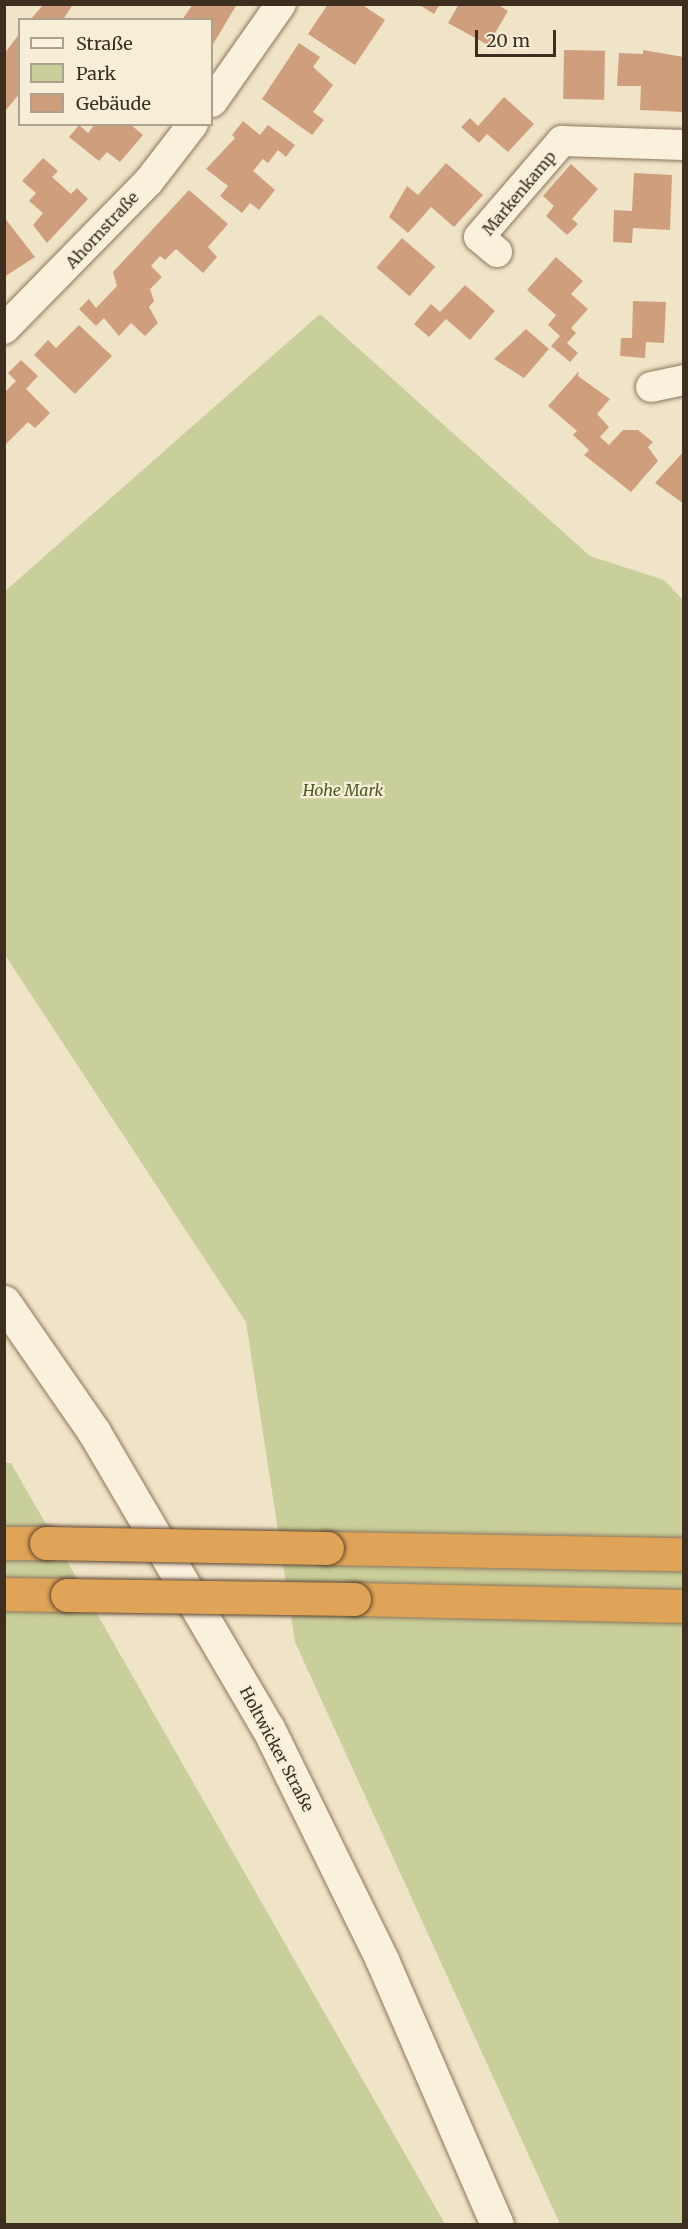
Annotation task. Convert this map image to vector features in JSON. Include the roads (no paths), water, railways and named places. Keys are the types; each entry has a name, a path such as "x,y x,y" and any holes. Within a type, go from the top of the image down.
{"highway":[{"path":"4,1543 684,1554"},
{"path":"4,1594 684,1606"}],"street":[{"path":"213,101 281,4"},
{"name":"Ahornstraße","path":"4,329 148,181 191,126"},
{"name":"Markenkamp","path":"498,252 479,237 562,141 684,145"},
{"path":"651,387 684,380"},
{"name":"Holtwicker Straße","path":"4,1302 94,1432 268,1728 382,1960 497,2224"}],"park label":[{"name":"Hohe Mark","path":"343,790"}]}
